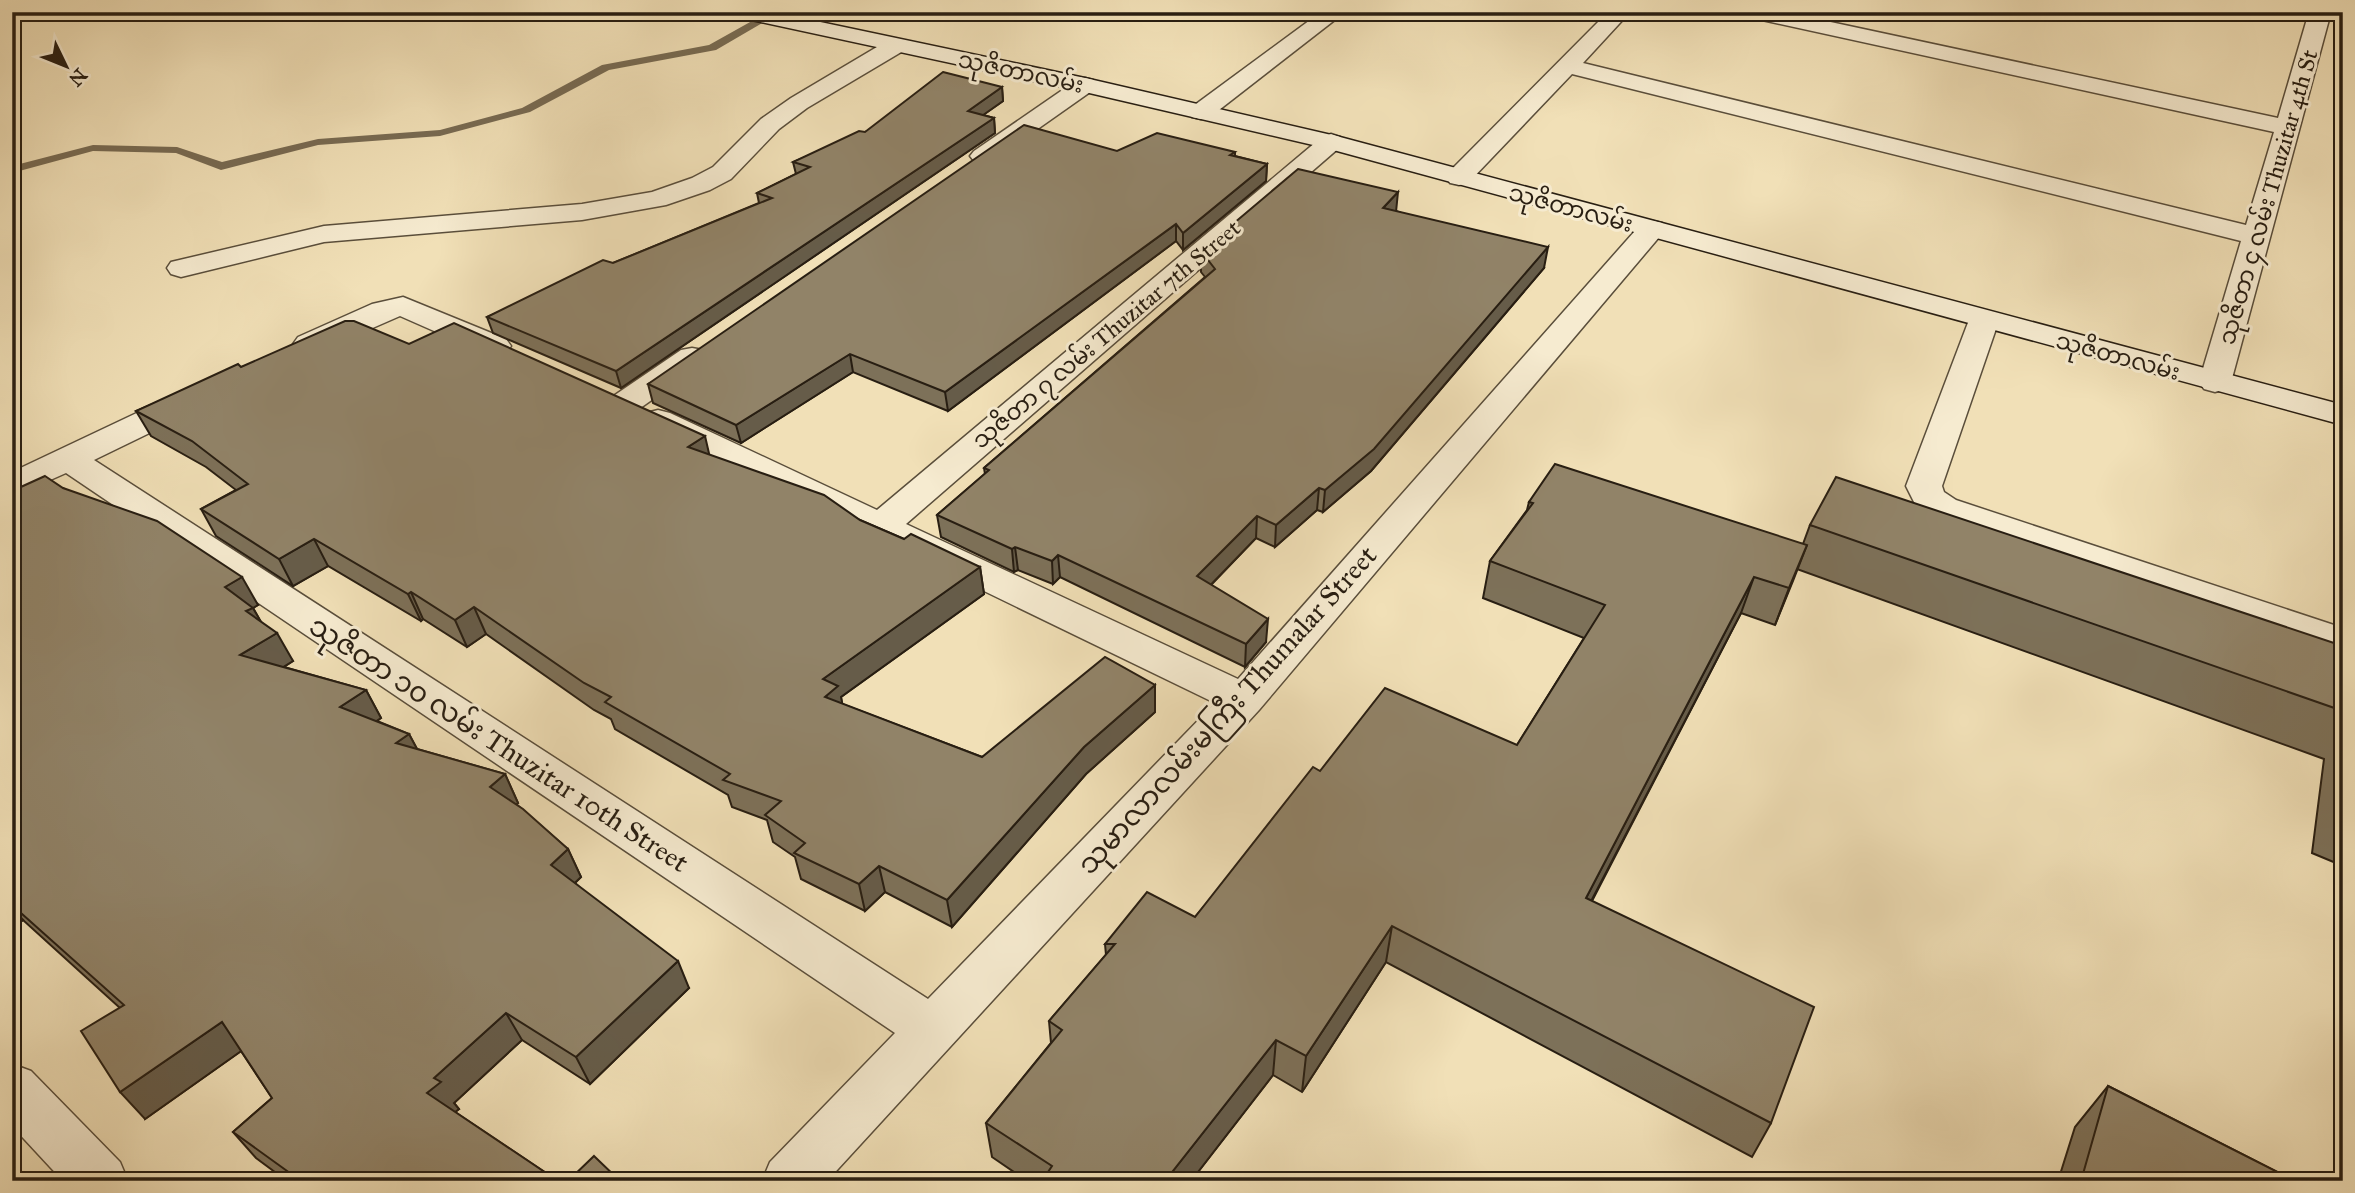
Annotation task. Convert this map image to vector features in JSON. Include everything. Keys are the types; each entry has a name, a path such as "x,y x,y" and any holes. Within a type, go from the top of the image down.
{"street":[{"name":"သုဇိတာလမ်း","path":"742,12 1085,85 1331,142 2343,415"},
{"path":"1201,112 1335,12"},
{"path":"1459,177 1620,12"},
{"path":"1753,12 2287,127"},
{"name":"သုဇိတာ ၄ လမ်း Thuzitar 4th St","path":"2215,382 2287,127 2327,17"},
{"path":"181,268 324,234 582,212 657,199 701,184 722,173 770,124 799,103 895,46"},
{"path":"1567,66 2255,236"},
{"path":"961,171 1085,85"},
{"name":"သုဇိတာ ၇ လမ်း Thuzitar 7th Street","path":"881,526 1331,142"},
{"name":"သုမာလာလမ်းမကြီး Thumalar Street","path":"790,1181 1244,699 1652,229"},
{"path":"282,357 383,310 403,306 526,360"},
{"path":"1984,320 1924,486 1929,498 1943,508 2343,643"},
{"path":"714,342 612,398 1244,699"},
{"path":"12,486 219,387"},
{"name":"သုဇိတာ ၁၀ လမ်း Thuzitar 10th Street","path":"67,458 932,1030"},
{"path":"12,1088 100,1181"}],"building":[{"path":"943,72 1002,87 968,111 994,118 616,371 487,317 603,260 613,263 772,198 757,193 810,167 793,162 859,131 865,132"},
{"path":"1024,125 1117,151 1157,133 1235,152 1230,155 1267,164 1183,233 1176,224 945,392 850,354 736,425 648,384"},
{"path":"1298,169 1398,192 1383,208 1548,247 1374,449 1325,490 1319,488 1276,525 1257,516 1197,576 1268,619 1246,644 1058,555 1052,561 1015,547 1012,549 937,515 989,470 984,468 1215,269 1201,251"},
{"path":"345,321 354,321 409,344 454,323 705,436 688,447 824,495 860,520 904,539 911,534 980,567 823,679 838,686 825,697 982,757 1105,657 1155,685 1084,747 947,900 879,866 859,884 794,853 805,843 765,815 781,801 723,780 730,774 605,702 611,697 584,683 474,607 455,620 411,592 408,594 314,539 279,559 201,509 248,484 192,441 136,411 238,364 241,367"},
{"path":"1555,464 1807,545 1789,588 1754,577 1586,898 1814,1007 1771,1123 1392,926 1306,1056 1276,1040 1165,1181 1042,1181 1052,1166 986,1123 1062,1030 1049,1021 1115,944 1105,944 1147,892 1195,917 1313,767 1320,771 1385,688 1517,745 1605,605 1490,561 1533,503 1529,502"},
{"path":"45,476 63,488 157,521 242,577 225,587 253,608 246,611 277,633 240,655 366,690 340,707 409,734 396,743 505,774 490,787 523,809 568,849 551,865 678,961 576,1057 506,1013 434,1078 441,1082 427,1093 558,1181 301,1181 233,1132 272,1098 222,1022 120,1092 81,1031 124,1005 12,905 12,491"},
{"path":"1836,477 2343,646 2343,711 1810,525"},
{"path":"2108,1086 2295,1181 2081,1181"},
{"path":"594,1156 620,1181 568,1181"}],"waterway":[{"path":"12,170 93,148 177,150 221,166 318,142 440,133 526,110 606,67 712,48 776,12"}]}
